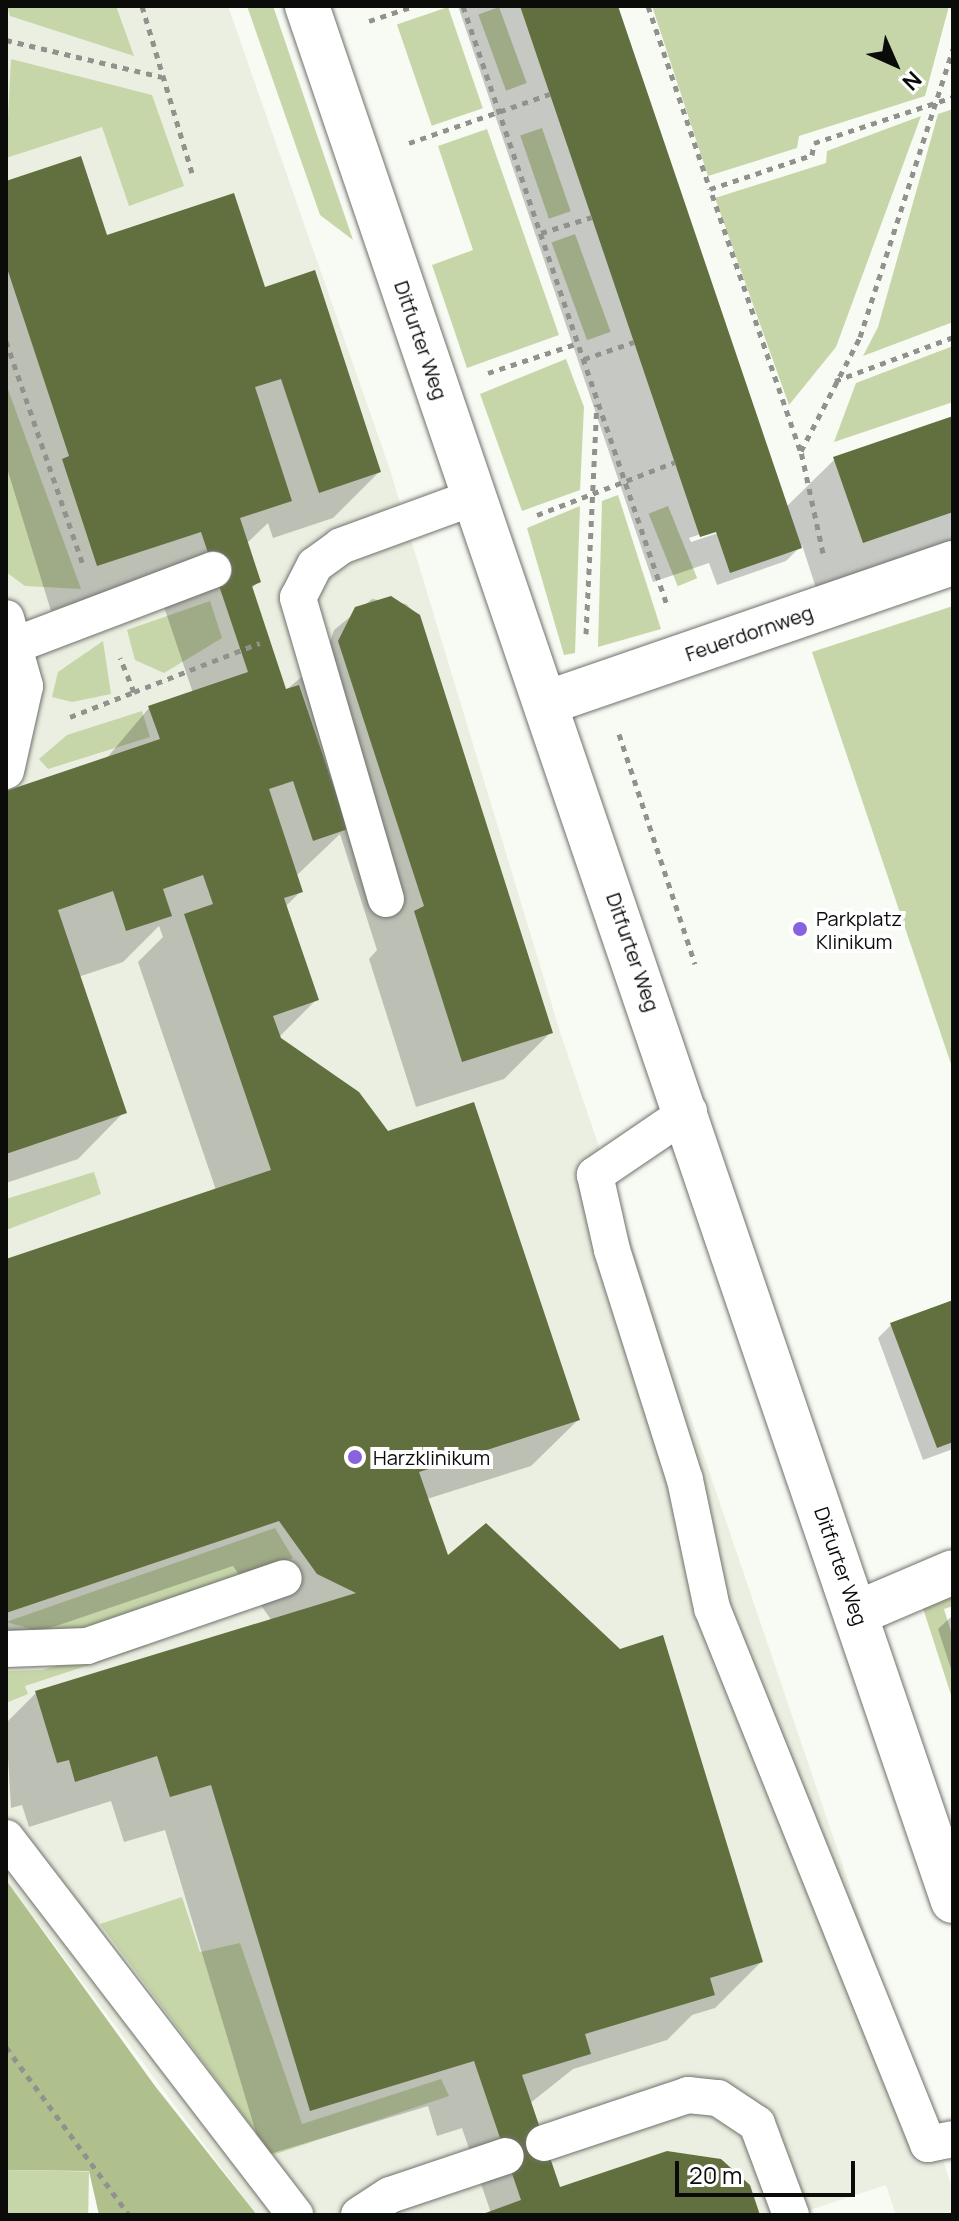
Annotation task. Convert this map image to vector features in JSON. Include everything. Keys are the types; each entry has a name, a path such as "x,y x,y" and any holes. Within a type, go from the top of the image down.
{"street":[{"name":"Ditfurter Weg","path":"307,6 481,515 564,697 689,1111 953,1901"},
{"name":"Feuerdornweg","path":"564,697 953,563"},
{"path":"857,1613 953,1572"}],"lane":[{"path":"386,899 353,771 302,631 298,598 323,558 481,515"},
{"path":"6,771 21,730 25,686 12,631 100,611 213,570"},
{"path":"689,1111 595,1175 612,1250 685,1480 712,1608 928,2144 953,2139"},
{"path":"6,1649 87,1646 284,1578"},
{"path":"6,1838 295,2215"},
{"path":"544,2143 688,2095 718,2098 757,2124 791,2215"},
{"path":"359,2215 390,2195 506,2156"}],"path":[{"path":"142,6 192,173"},
{"path":"463,6 684,655"},
{"path":"648,6 801,451 834,604"},
{"path":"6,40 163,77"},
{"path":"801,451 860,337 953,49"},
{"path":"359,162 550,94"},
{"path":"710,189 953,97"},
{"path":"541,233 592,217"},
{"path":"835,381 953,337"},
{"path":"6,341 100,611 134,692"},
{"path":"584,359 634,342"},
{"path":"438,389 578,343"},
{"path":"564,697 593,493 598,399"},
{"path":"481,515 593,493 675,462"},
{"path":"21,730 302,631"},
{"path":"6,2047 129,2215"}],"shaded area":[{"name":"Harzklinikum","path":"6,6 228,6 389,467 561,1035 953,2190 953,2215 896,2215 886,2185 794,2215 760,2215 750,2185 721,2159 667,2151 479,2215 257,2215 6,1880"}],"green space":[{"path":"7,6 116,6 134,56 10,16"},
{"path":"247,6 273,6 353,240 320,215"},
{"path":"652,6 949,6 925,96 799,136 797,148 708,176"},
{"path":"448,7 483,108 432,126 397,25"},
{"path":"499,7 527,83 506,91 478,15"},
{"path":"11,59 152,95 184,186 129,206 102,127 6,158"},
{"path":"953,109 953,322 863,356 878,327 938,114"},
{"path":"921,116 836,347 789,405 715,198 826,163 827,151"},
{"path":"542,128 571,211 549,219 520,135"},
{"path":"487,129 559,335 467,368 432,265 473,250 438,146"},
{"path":"575,234 611,332 587,340 552,243"},
{"path":"953,346 953,402 834,442 856,383"},
{"path":"566,359 584,407 580,490 522,511 480,394"},
{"path":"6,384 81,589 25,586 6,572"},
{"path":"618,495 661,629 598,647 602,501"},
{"path":"580,506 575,653 564,655 527,528"},
{"path":"668,506 697,578 678,586 649,514"},
{"path":"210,601 222,638 164,673 135,660 127,630"},
{"path":"953,606 953,1067 952,1067 812,652"},
{"path":"103,641 111,694 72,702 52,697 58,672"},
{"path":"142,711 150,737 48,769 39,759 67,735"},
{"path":"94,1172 101,1194 6,1230 6,1199"},
{"path":"275,1528 293,1558 60,1637 6,1622"},
{"path":"953,1587 953,1606 944,1609 953,1638 953,1701 920,1599"},
{"path":"145,1638 147,1646 25,1686 28,1694 6,1703 6,1671 43,1670"},
{"path":"6,1880 155,2086 257,2215 99,2215 89,2171 6,2170"},
{"path":"182,1897 200,1952 240,1943 302,2124 441,2079 449,2096 273,2155 100,1924"},
{"path":"6,2170 89,2171 88,2215 6,2215"}],"building":[{"path":"520,6 618,6 802,548 730,573 716,532 700,537"},
{"path":"81,156 107,235 234,193 265,287 315,270 381,472 319,493 281,379 255,387 292,501 240,518 261,582 252,586 286,689 299,685 348,829 313,841 293,781 269,789 303,892 284,898 319,1000 273,1016 281,1038 359,1092 388,1131 474,1102 580,1420 419,1472 448,1555 486,1523 620,1649 663,1635 763,1962 710,1978 715,1995 585,2034 591,2054 522,2075 560,2187 667,2151 721,2159 750,2185 760,2215 480,2215 521,2200 474,2061 310,2111 211,1785 170,1797 157,1756 75,1782 69,1760 57,1763 35,1691 356,1593 317,1574 279,1521 6,1613 6,1259 271,1170 184,914 213,904 203,875 163,889 172,916 126,931 113,891 58,910 127,1113 6,1154 6,791 160,739 148,706 248,672 201,532 97,566 62,459 69,456 6,265 6,181"},
{"path":"953,416 953,512 863,543 833,457"},
{"path":"391,596 420,615 553,1033 462,1062 414,911 424,906 338,641 355,607"},
{"path":"953,1300 953,1442 937,1448 890,1323"}],"place":[{"name":"Parkplatz Klinikum","path":"800,929"},
{"name":"Harzklinikum","path":"355,1457"}]}
